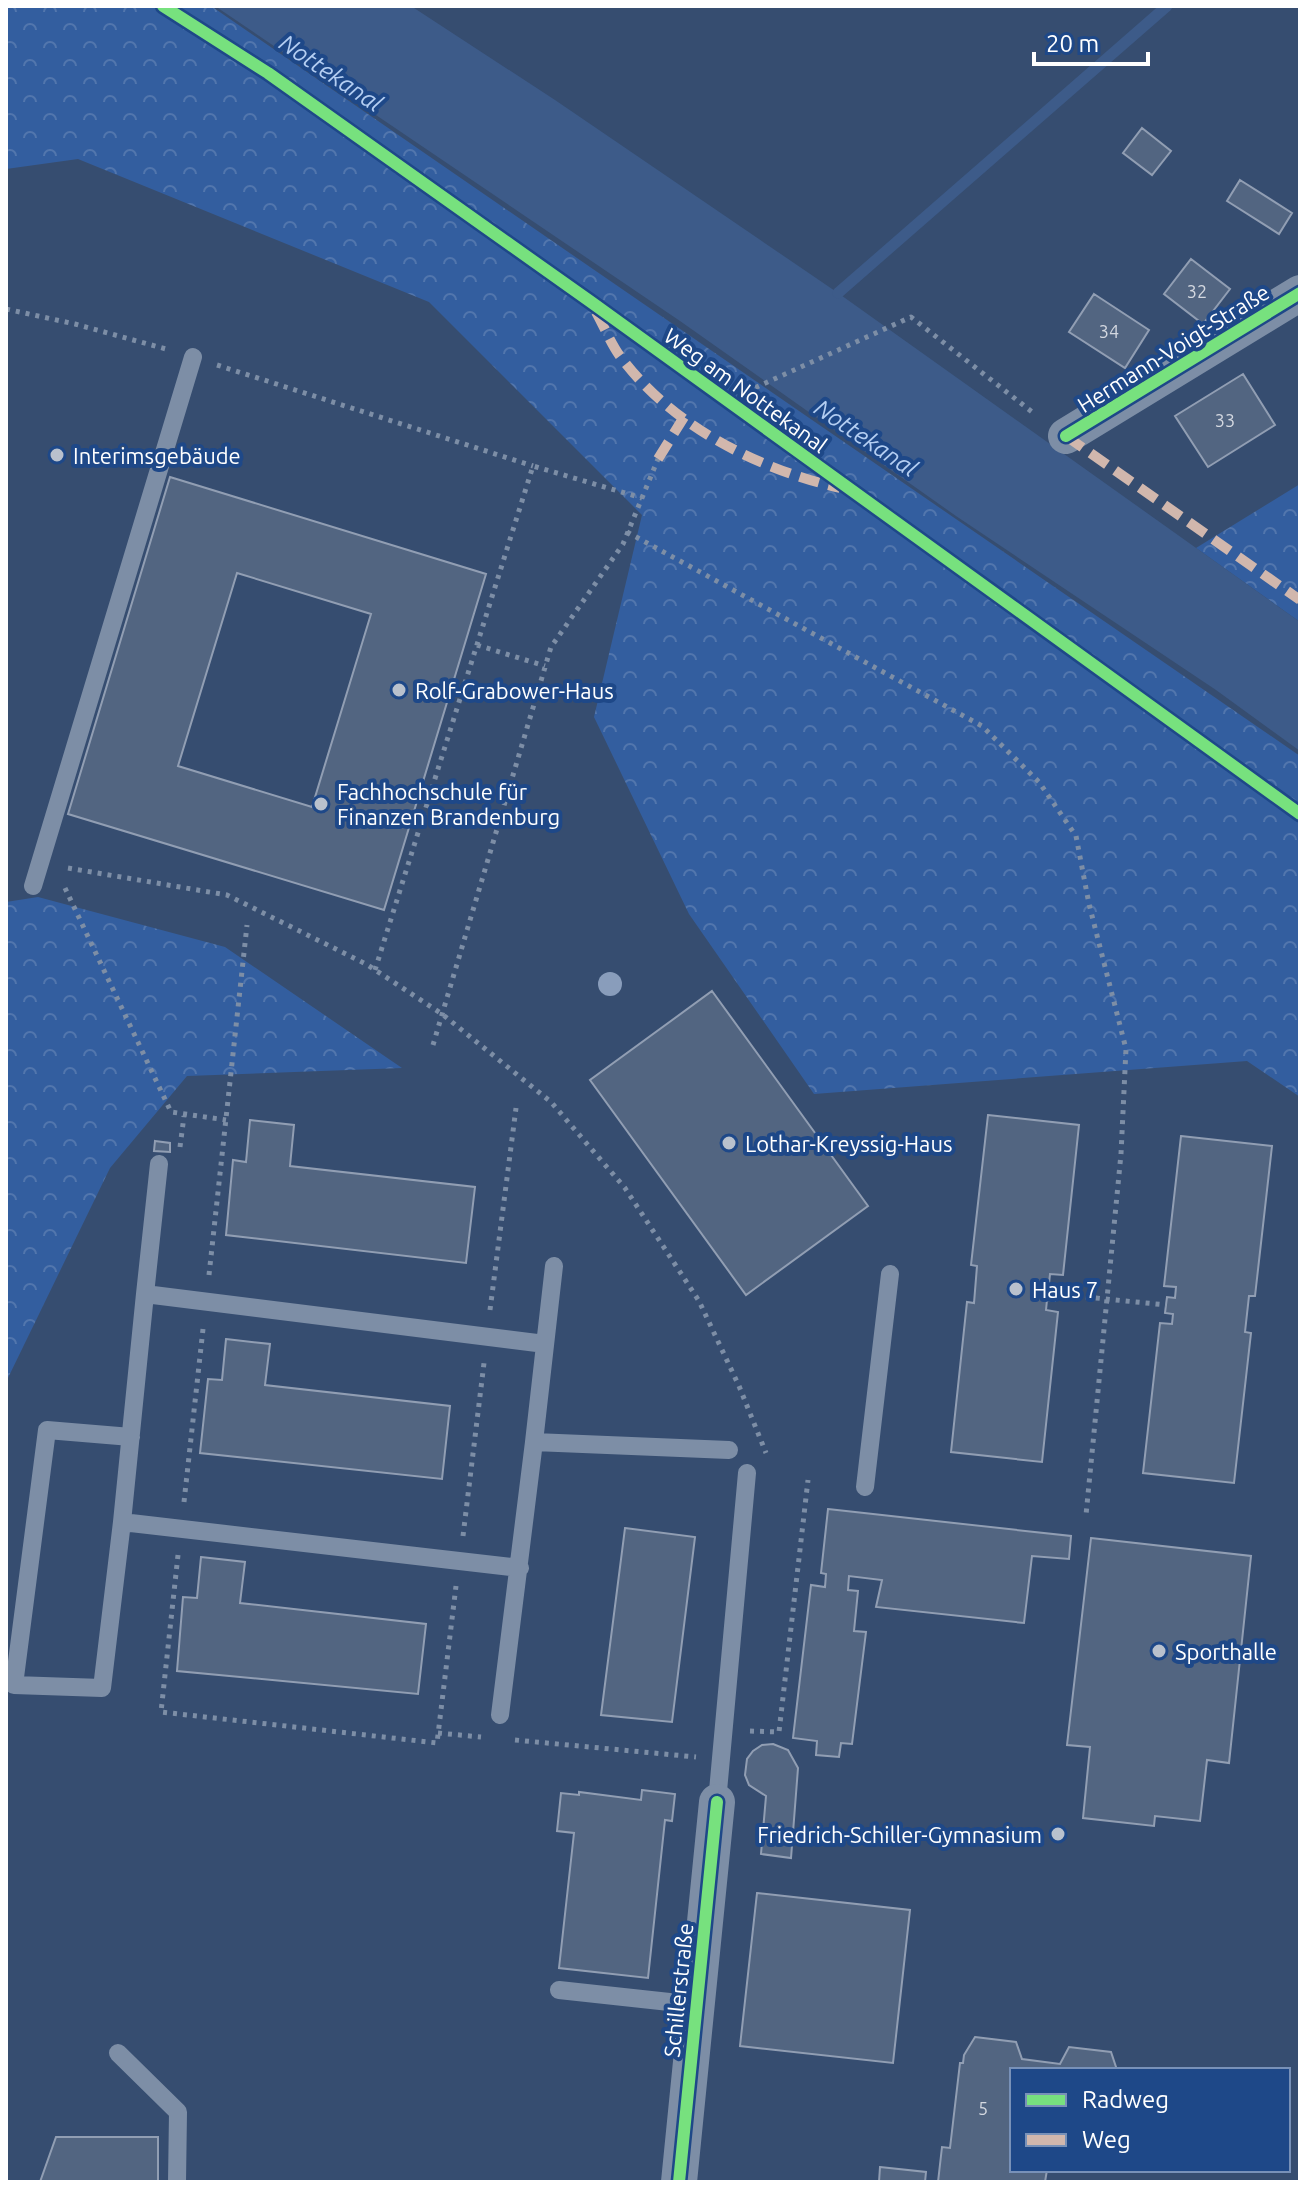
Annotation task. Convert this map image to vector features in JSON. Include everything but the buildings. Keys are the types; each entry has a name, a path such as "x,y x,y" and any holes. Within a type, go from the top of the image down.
{"street":[{"name":"Hermann-Voigt-Straße","path":"1066,436 1300,293"},
{"name":"Schillerstraße","path":"679,2182 717,1802"}],"lane":[{"path":"33,886 193,357"},
{"path":"131,1437 47,1430 14,1685 102,1688 122,1522 131,1437 145,1294 159,1164"},
{"path":"500,1715 554,1266"},
{"path":"865,1487 890,1274"},
{"path":"145,1294 545,1344"},
{"path":"534,1442 729,1450"},
{"path":"717,1802 726,1730 747,1473"},
{"path":"122,1522 520,1568"},
{"path":"559,1990 697,2005"},
{"path":"118,2053 178,2112 177,2182"}],"path":[{"path":"6,309 75,324 193,357 642,498"},
{"path":"728,400 911,317 1012,398 1066,436"},
{"path":"433,1045 551,647 623,544 658,459"},
{"path":"375,970 533,466"},
{"path":"627,532 982,726 1039,782 1076,836 1089,904 1126,1049 1121,1154 1086,1515"},
{"path":"477,645 545,666"},
{"path":"37,865 227,895 375,970 442,1014 551,1102 625,1188 699,1301 739,1386 770,1463"},
{"path":"65,888 171,1112 226,1120"},
{"path":"247,925 161,1712 437,1743 516,1108"},
{"path":"1056,1294 1166,1305"},
{"path":"726,1730 779,1732 808,1480"},
{"path":"438,1733 483,1737"},
{"path":"512,1740 723,1760"}],"green space":[{"path":"6,6 211,6 1300,756 1300,1097 1247,1061 814,1094 689,914 594,717 642,515 429,302 78,159 6,169"},
{"path":"1300,484 1300,622 1196,548"},
{"path":"38,897 225,947 402,1068 187,1076 110,1168 6,1382 6,902"}],"water":[{"name":"Nottekanal","path":"215,6 411,6 838,293 1300,622 1300,751 1216,690 956,516 680,321"}],"waterway":[{"path":"838,293 1167,6"}],"marked path":[{"path":"596,312 623,360 667,406 693,425 779,470 840,488"},
{"path":"658,459 684,417"},
{"path":"1066,436 1300,600"}],"cycle path":[{"name":"Weg am Nottekanal","path":"163,6 268,73 591,302 1300,814"},
{"path":"1066,436 1300,293"},
{"path":"679,2182 717,1802"}],"place":[{"name":"Interimsgebäude","path":"57,455"},
{"name":"Rolf-Grabower-Haus","path":"399,690"},
{"name":"Fachhochschule für Finanzen Brandenburg","path":"321,804"},
{"name":"Lothar-Kreyssig-Haus","path":"729,1143"},
{"name":"Haus 7","path":"1016,1289"},
{"name":"Sporthalle","path":"1159,1651"},
{"name":"Friedrich-Schiller-Gymnasium","path":"1058,1834"}]}
